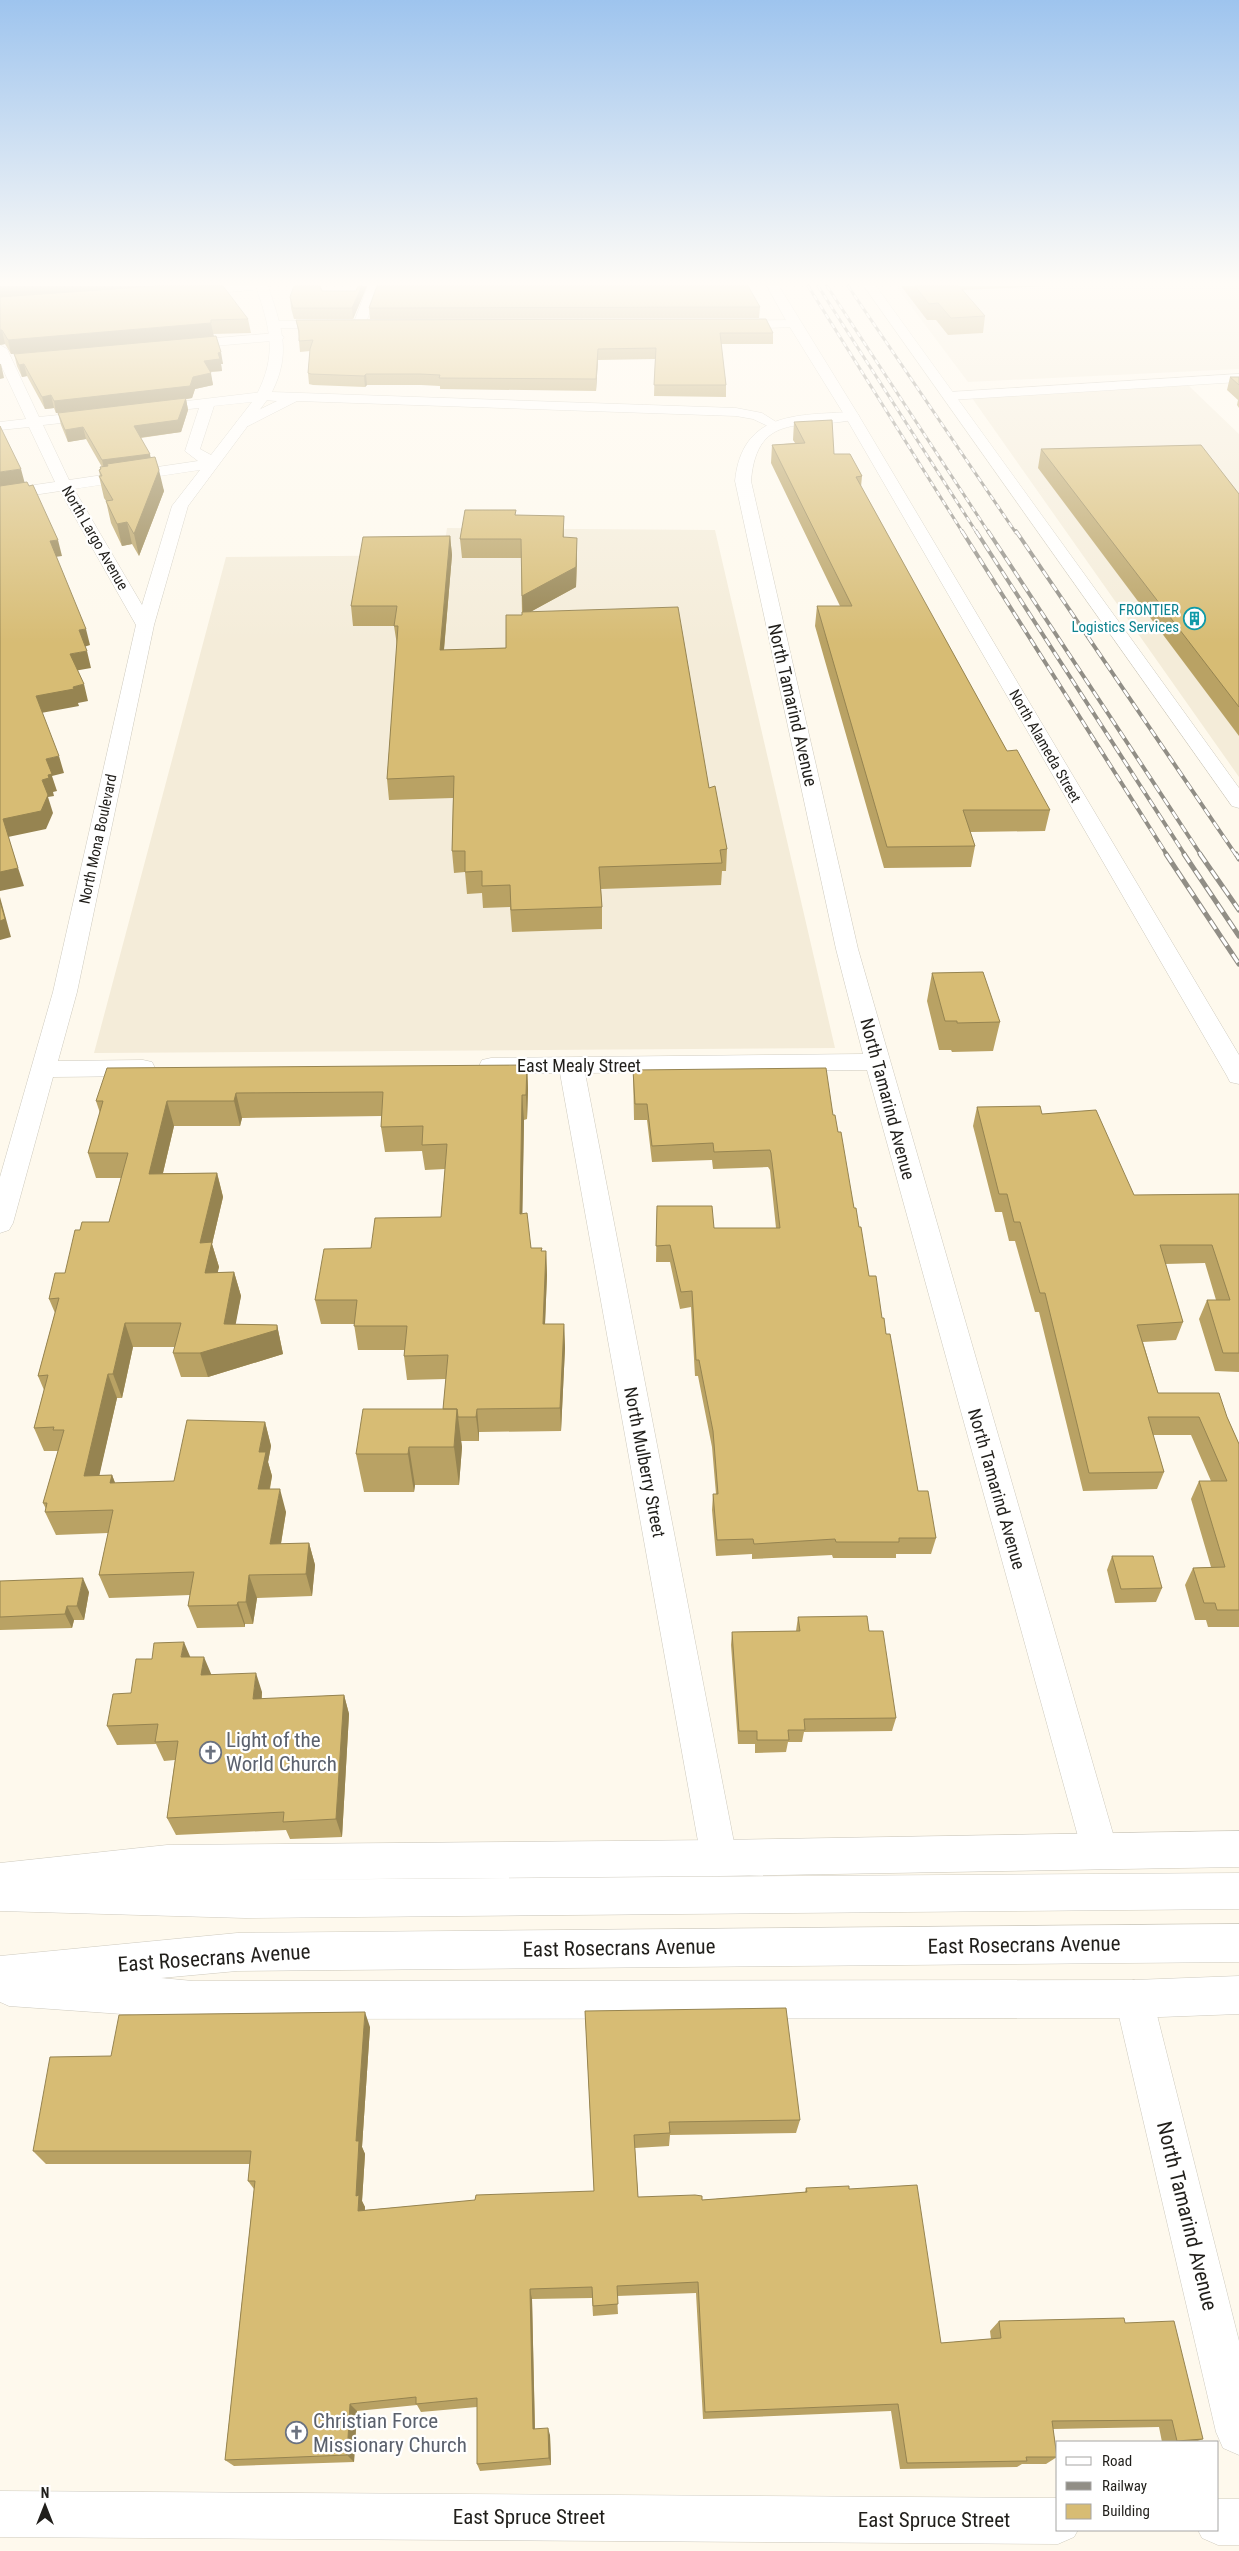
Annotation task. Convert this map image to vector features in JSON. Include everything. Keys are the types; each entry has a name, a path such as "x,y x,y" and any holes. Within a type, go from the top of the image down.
{"street":[{"name":"North Largo Avenue","path":"28,405 64,485 144,625"},
{"path":"132,411 182,405"},
{"path":"207,405 192,451 213,463"},
{"name":"North Mona Boulevard","path":"0,1223 65,992 144,625 180,506 256,405"},
{"path":"243,423 282,405"},
{"path":"534,405 736,412 757,416 774,425"},
{"name":"North Alameda Street","path":"845,405 1239,1076"},
{"path":"956,405 1239,802"},
{"path":"0,426 112,413"},
{"name":"North Tamarind Avenue","path":"852,416 791,420 774,425 759,436 748,450 742,464 743,481 845,939 877,1062 1100,1851"},
{"path":"0,495 213,463"},
{"name":"East Mealy Street","path":"471,1066 877,1062"},
{"name":"North Mulberry Street","path":"571,1066 719,1858"},
{"path":"42,1069 162,1068"},
{"path":"0,1881 167,1863 719,1858 1239,1849"},
{"path":"0,1894 255,1899 1239,1891"},
{"name":"East Rosecrans Avenue","path":"0,1975 237,1952 1239,1943"},
{"path":"0,1986 193,2000 1134,1999 1239,1995"},
{"name":"North Tamarind Avenue","path":"1134,1999 1239,2432"},
{"name":"East Spruce Street","path":"0,2514 1056,2521"},
{"path":"1219,2522 1239,2522"}],"shaded area":[{"path":"977,405 1209,405 1239,434 1239,777"},
{"path":"447,528 715,530 835,1048 94,1053 226,557 443,555"}],"building":[{"path":"126,405 183,405 178,420 134,426 150,454 102,460 83,427 65,430 58,413"},
{"path":"832,420 834,454 850,454 862,476 856,477 1007,751 1017,750 1050,810 963,810 975,846 887,847 817,606 852,606 772,445 805,443 794,422"},
{"path":"0,426 21,469 0,472"},
{"name":"FRONTIER Logistics Services","path":"1201,445 1239,494 1239,707 1041,449"},
{"path":"155,457 159,470 134,534 127,522 117,524 106,501 113,500 99,476 102,476 99,470 101,469 100,467 108,466 107,464"},
{"path":"27,482 29,486 33,485 58,540 50,541 86,629 79,630 87,651 70,654 84,684 73,687 74,689 36,696 59,756 46,759 52,774 48,775 49,778 42,780 48,795 41,811 3,819 18,868 0,872 0,486"},
{"path":"465,510 516,510 515,515 564,516 563,537 577,538 576,567 522,596 521,539 460,539"},
{"path":"450,536 440,650 506,648 506,615 522,615 522,612 678,607 709,788 715,786 727,849 720,850 722,863 599,867 602,907 511,910 510,885 482,886 482,871 465,872 465,851 452,851 454,776 387,779 398,626 394,626 397,606 351,606 363,537"},
{"path":"0,901 5,919 0,921"},
{"path":"983,972 1000,1022 957,1023 957,1021 945,1021 932,973"},
{"path":"527,1065 526,1095 522,1095 520,1214 527,1213 531,1248 542,1248 541,1251 546,1251 543,1324 564,1324 560,1408 477,1409 476,1417 458,1417 457,1409 443,1409 448,1355 404,1356 407,1326 354,1326 357,1300 315,1300 324,1249 371,1248 375,1218 441,1217 447,1144 422,1145 423,1126 381,1127 383,1092 236,1093 234,1101 167,1101 149,1174 217,1173 200,1243 212,1242 205,1273 234,1272 224,1324 277,1325 277,1330 200,1353 173,1353 181,1323 125,1323 113,1374 108,1374 84,1476 112,1475 110,1483 174,1481 187,1420 265,1422 259,1452 266,1452 258,1489 280,1489 270,1544 309,1543 306,1574 249,1575 246,1602 238,1602 237,1605 188,1606 194,1572 99,1575 113,1510 45,1512 47,1503 43,1503 64,1430 53,1430 54,1427 34,1428 48,1375 38,1376 59,1298 49,1299 55,1273 65,1273 75,1230 80,1230 82,1222 109,1222 128,1153 88,1153 103,1101 96,1101 107,1068"},
{"path":"826,1068 833,1115 835,1115 838,1132 841,1132 854,1208 856,1208 859,1227 861,1227 869,1276 876,1276 882,1318 884,1318 886,1334 890,1334 918,1491 928,1491 936,1538 899,1538 899,1542 836,1542 835,1539 754,1544 753,1539 717,1540 713,1494 718,1494 713,1431 699,1360 696,1360 692,1291 681,1292 670,1245 656,1246 657,1206 712,1206 714,1228 780,1228 771,1153 770,1150 714,1152 713,1143 652,1146 647,1104 635,1104 633,1070"},
{"path":"1040,1106 1042,1114 1096,1110 1134,1195 1239,1194 1239,1353 1223,1353 1207,1300 1230,1300 1212,1245 1160,1245 1183,1322 1137,1325 1158,1393 1219,1393 1239,1444 1239,1610 1217,1610 1215,1603 1204,1603 1193,1568 1225,1567 1199,1481 1227,1481 1199,1417 1148,1417 1164,1472 1089,1473 1045,1293 1040,1293 1020,1222 1014,1222 1007,1194 999,1194 977,1107"},
{"path":"363,1409 457,1409 454,1447 409,1447 408,1454 356,1454"},
{"path":"1112,1556 1153,1556 1162,1588 1121,1589"},
{"path":"83,1578 77,1606 67,1606 65,1614 0,1617 0,1581"},
{"path":"867,1616 869,1631 883,1631 896,1718 804,1719 805,1730 788,1730 789,1740 757,1740 757,1731 739,1731 732,1632 800,1631 798,1617"},
{"path":"184,1642 181,1657 204,1657 201,1675 256,1673 253,1699 344,1695 336,1819 283,1822 284,1812 167,1818 178,1741 155,1742 158,1724 107,1726 113,1694 131,1693 136,1659 152,1659 154,1643"},
{"path":"786,2008 800,2120 669,2122 670,2133 634,2135 638,2197 695,2195 702,2196 702,2200 807,2192 806,2188 849,2186 849,2189 917,2185 941,2343 1001,2338 999,2321 1124,2318 1125,2323 1174,2321 1203,2439 1177,2441 1172,2420 1052,2421 1056,2457 1026,2457 1027,2461 907,2463 898,2404 705,2412 698,2282 617,2286 618,2304 593,2306 592,2287 530,2289 533,2429 548,2428 549,2458 477,2464 477,2398 416,2404 416,2397 350,2404 347,2455 225,2460 255,2181 248,2181 251,2151 33,2151 50,2057 111,2056 119,2015 365,2012 356,2141 359,2141 356,2196 359,2195 358,2211 475,2200 476,2195 594,2191 585,2011"}],"railway":[{"path":"883,405 963,533"},
{"path":"895,405 977,533"},
{"path":"905,405 989,533"},
{"path":"929,405 1016,533"},
{"path":"962,531 1167,855"},
{"path":"976,531 1185,855"},
{"path":"988,531 1201,855"},
{"path":"1016,531 1236,855"},
{"path":"1166,854 1239,964"},
{"path":"1184,854 1239,936"},
{"path":"1200,854 1239,910"},
{"path":"1236,854 1239,859"}],"place":[{"name":"FRONTIER Logistics Services","path":"1195,619"},
{"name":"Light of the World Church","path":"210,1752"},
{"name":"Christian Force Missionary Church","path":"297,2433"}]}
